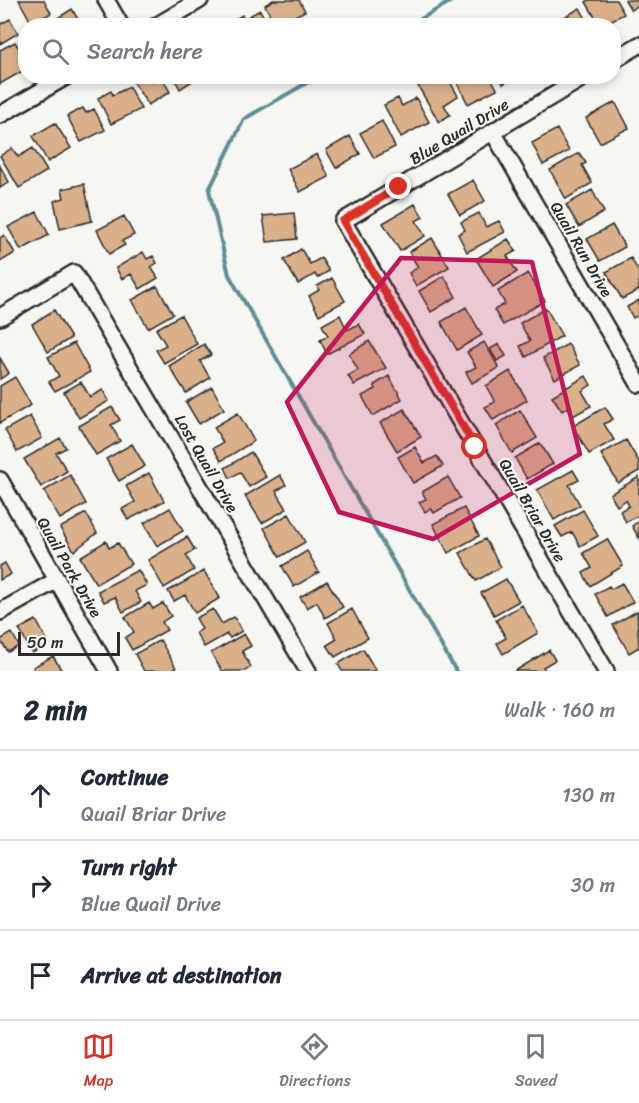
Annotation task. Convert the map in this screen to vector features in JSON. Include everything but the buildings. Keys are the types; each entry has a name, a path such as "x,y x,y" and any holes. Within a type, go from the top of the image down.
{"street":[{"path":"106,0 116,18"},
{"path":"170,18 200,0"},
{"path":"621,56 639,45"},
{"path":"0,115 53,84"},
{"name":"Blue Quail Drive","path":"356,244 343,221 572,84"},
{"name":"Quail Run Drive","path":"493,132 639,384"},
{"name":"Quail Briar Drive","path":"356,244 606,671"},
{"name":"Lost Quail Drive","path":"0,317 74,273 308,671"},
{"name":"Quail Park Drive","path":"0,480 109,671"},
{"path":"0,612 57,580"}],"highlighted area":[{"path":"401,258 532,262 580,454 433,539 339,512 287,402"}],"waterway":[{"path":"423,18 453,0"},
{"path":"305,84 244,119 209,190 229,275 456,671"}],"route":[{"path":"399,187 343,221 475,447"}]}
